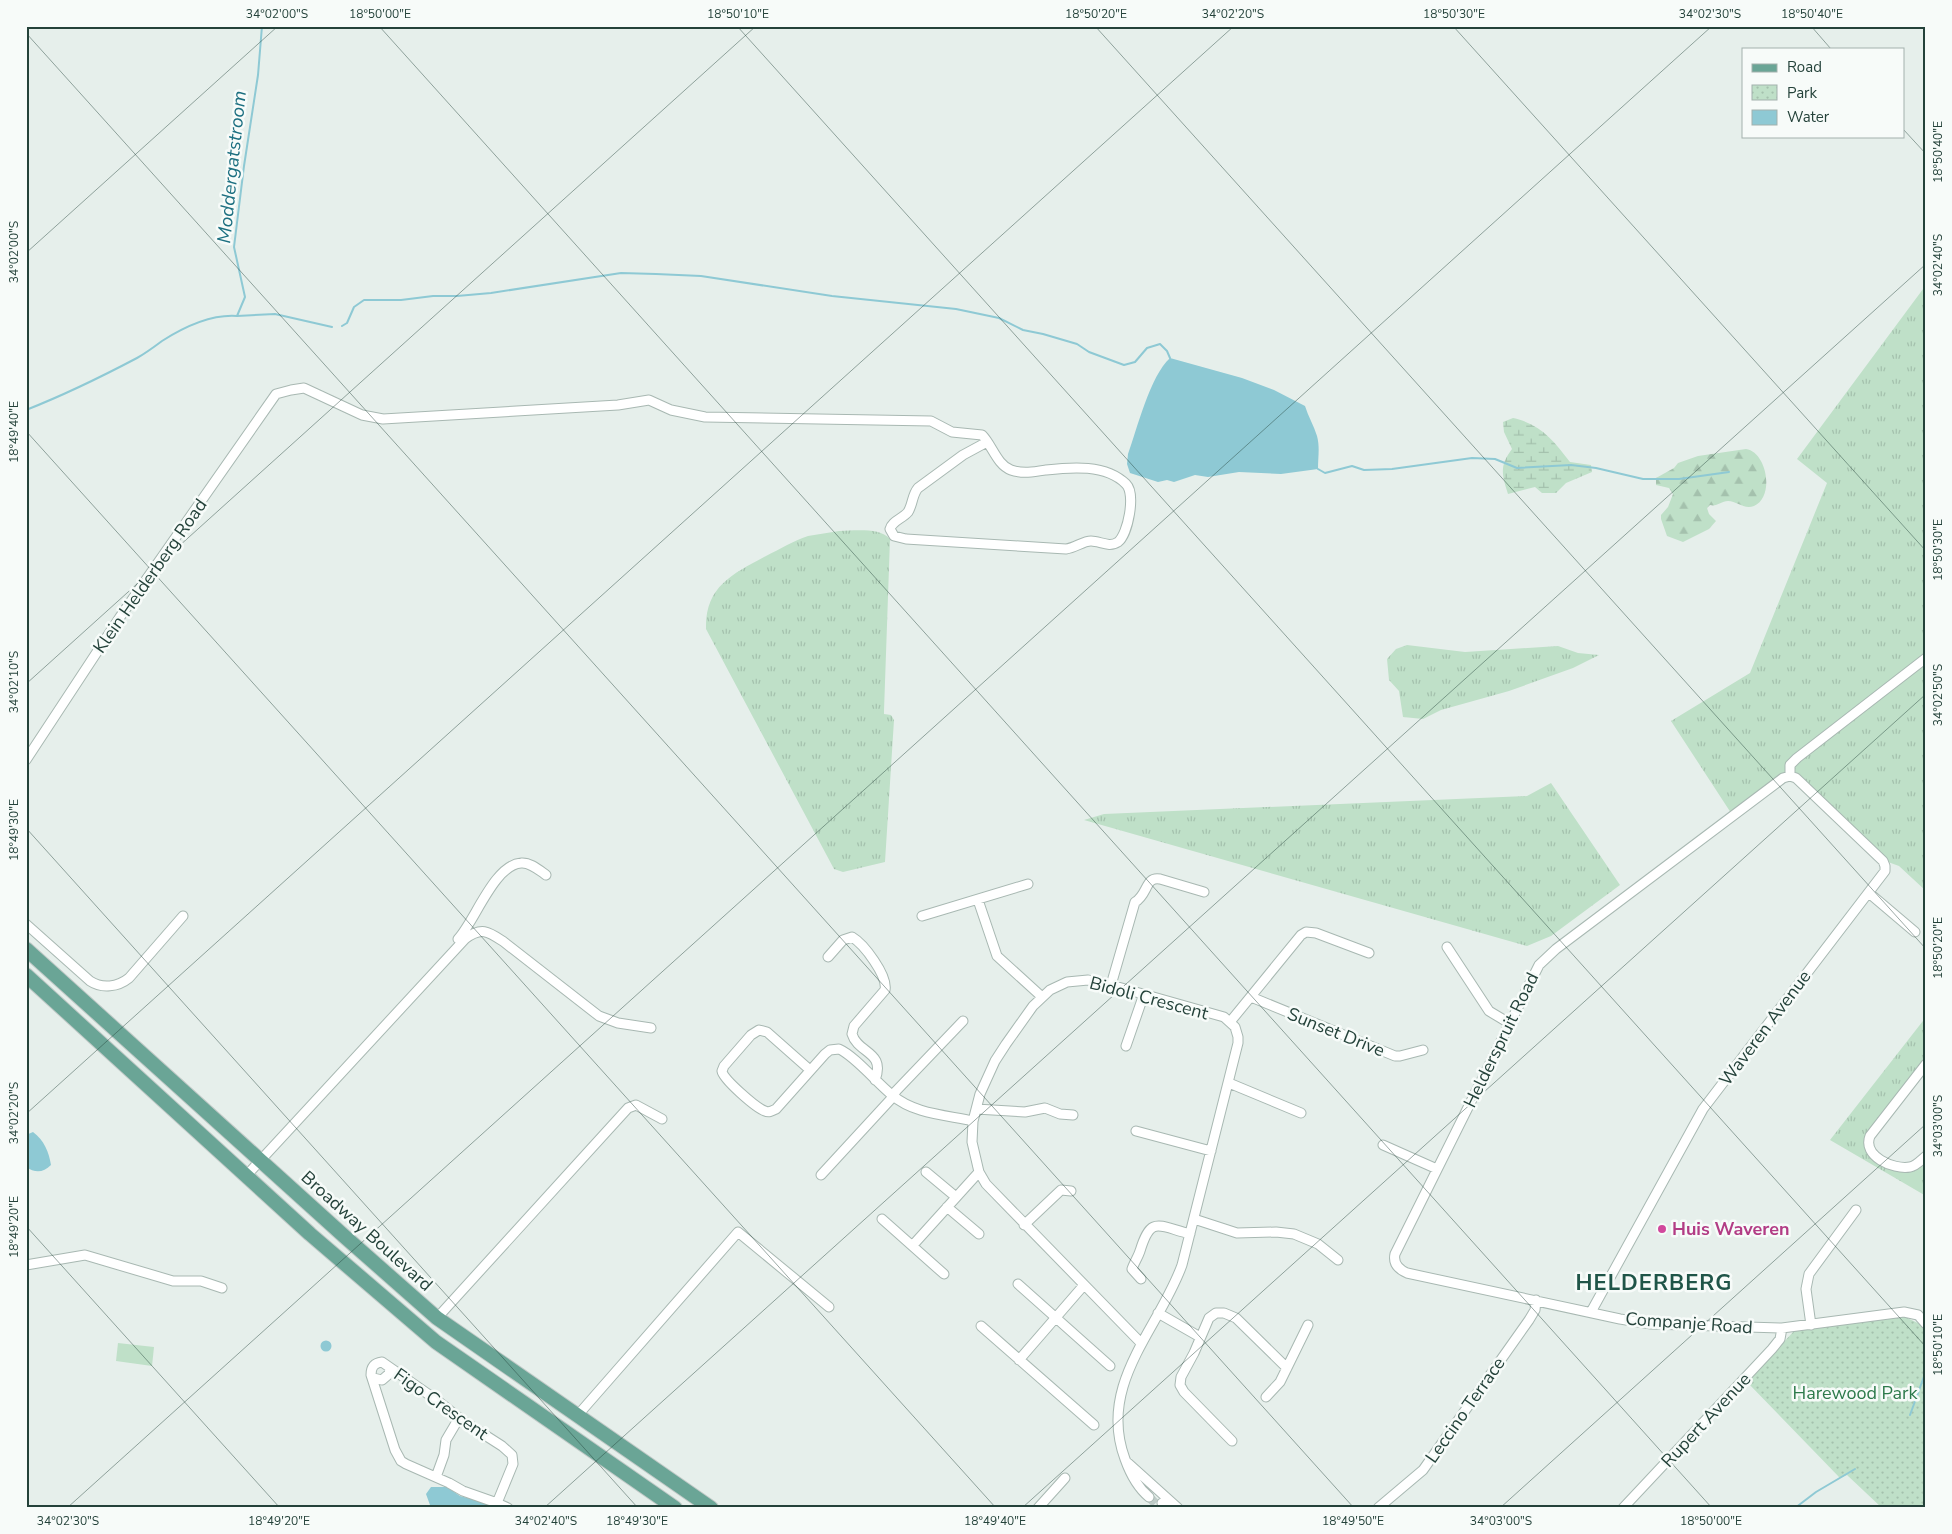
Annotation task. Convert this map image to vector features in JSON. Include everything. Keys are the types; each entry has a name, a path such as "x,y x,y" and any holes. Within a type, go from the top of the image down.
{"main road":[{"name":"Broadway Boulevard","path":"26,949 437,1318 711,1508"},
{"path":"26,975 246,1176 368,1285 436,1342 676,1508"},
{"path":"204,1137 217,1122"},
{"path":"344,1236 368,1278 368,1285"}],"street":[{"name":"Klein Helderberg Road","path":"26,760 126,609 276,394 304,388 362,415 383,419 618,405 649,400 671,410 705,417 931,421 952,432 982,435 987,442"},
{"path":"987,442 1005,466 1013,470 1030,472 1064,469 1098,470 1106,472 1126,484 1130,495 1130,514 1120,540 1111,544 1090,541 1066,549 930,541 900,538 892,534 891,525 907,513 911,506 913,495 918,488 963,455 987,442"},
{"path":"1790,776 1790,765 1797,758 1926,658"},
{"name":"Waveren Avenue","path":"1591,1312 1703,1109 1885,871 1883,861 1796,778 1790,776"},
{"name":"Helderspruit Road","path":"1396,1264 1395,1254 1538,965 1776,784 1790,776"},
{"path":"246,1176 258,1158 290,1122 466,930 484,896 508,869 514,865 527,864 546,874"},
{"path":"1110,985 1135,902 1142,897 1149,881 1156,878 1204,892"},
{"path":"922,916 1028,884"},
{"path":"1868,893 1915,932"},
{"path":"978,900 997,956 1041,996"},
{"path":"26,924 90,981 102,986 110,986 120,984 129,978 183,916"},
{"path":"258,1158 466,939 476,931 488,932 497,937 598,1016 618,1023 651,1028"},
{"path":"1230,1022 1301,935 1306,932 1316,933 1369,953"},
{"path":"828,957 843,940 852,937 860,943 885,979 885,990 854,1026 852,1034 855,1041 876,1060 878,1068 875,1080"},
{"path":"1447,946 1489,1011 1510,1023"},
{"name":"Bidoli Crescent","path":"1126,1461 1152,1494 1134,1478 1126,1461 1118,1432 1121,1398 1126,1377 1141,1343 1179,1274 1229,1083 1238,1037 1235,1027 1224,1017 1110,985 1088,980 1078,980 1058,985 1041,996 995,1061 980,1094 973,1121 972,1142 979,1172 986,1184 1141,1343"},
{"path":"1126,1046 1144,994"},
{"name":"Sunset Drive","path":"1251,997 1395,1056 1423,1050"},
{"path":"821,1176 896,1091 963,1021"},
{"path":"810,1070 767,1032 759,1030 751,1035 724,1066 722,1071 725,1079 767,1112 776,1109 825,1054 834,1049 842,1050 893,1096 905,1104 920,1110 973,1121"},
{"path":"1926,1064 1870,1136 1868,1143 1870,1149 1878,1158 1895,1166 1908,1168 1914,1166 1926,1156"},
{"path":"1229,1083 1300,1113"},
{"path":"437,1318 628,1108 636,1105 662,1119"},
{"path":"976,1109 1025,1112 1045,1108 1060,1114 1073,1115"},
{"path":"1136,1131 1211,1151"},
{"path":"1383,1145 1437,1169"},
{"path":"926,1172 956,1197"},
{"path":"913,1245 979,1172"},
{"path":"1024,1225 1061,1190 1071,1191"},
{"path":"947,1207 979,1234"},
{"path":"1811,1325 1806,1289 1809,1274 1856,1210"},
{"path":"1194,1218 1237,1233 1276,1232 1302,1236 1318,1244 1338,1260"},
{"path":"882,1219 944,1274"},
{"path":"1141,1278 1132,1269 1149,1229 1156,1226 1190,1234"},
{"path":"577,1416 738,1232 829,1307"},
{"path":"26,1265 85,1255 173,1281 201,1282 222,1288"},
{"name":"Companje Road","path":"1396,1264 1402,1271 1651,1324 1782,1328 1904,1312 1918,1315 1926,1324"},
{"path":"1018,1284 1110,1366"},
{"path":"1019,1360 1084,1286"},
{"name":"Leccino Terrace","path":"1378,1508 1424,1470 1529,1320 1536,1300"},
{"path":"1158,1313 1200,1337"},
{"path":"1232,1440 1184,1392 1180,1385 1181,1376 1212,1315 1224,1313 1231,1315 1286,1368"},
{"path":"1266,1397 1276,1387 1308,1325"},
{"path":"981,1326 1094,1424"},
{"name":"Rupert Avenue","path":"1624,1508 1772,1349 1780,1339 1782,1328"},
{"name":"Figo Crescent","path":"497,1503 513,1464 512,1455 438,1401 390,1370 382,1362 374,1364 371,1371 397,1456 406,1464 463,1491 508,1508"},
{"path":"373,1378 377,1380 386,1377 390,1370"},
{"path":"436,1477 444,1455 446,1440 459,1418"},
{"path":"1126,1461 1178,1508"},
{"path":"1038,1508 1064,1478"},
{"path":"1162,1505 1173,1508"}],"green space":[{"path":"1926,285 1926,658 1797,758 1790,776 1733,816 1671,721 1750,673 1827,483 1797,459"},
{"path":"1513,418 1539,429 1552,440 1570,462 1591,465 1592,472 1566,483 1556,493 1542,493 1535,487 1508,494 1504,481 1503,466 1512,449 1504,432 1503,422"},
{"path":"1746,449 1753,452 1759,458 1766,475 1765,494 1761,501 1750,507 1728,501 1710,505 1707,508 1709,514 1716,521 1709,529 1683,542 1667,536 1661,515 1668,507 1673,494 1669,488 1656,485 1656,478 1674,468 1678,463 1698,456"},
{"path":"839,531 873,531 890,539 884,714 891,715 894,720 885,862 843,872 834,869 706,629 710,602 723,583 732,576 797,540 808,536"},
{"path":"1407,645 1465,652 1558,646 1578,653 1599,655 1573,668 1509,691 1441,710 1423,719 1403,717 1399,691 1389,680 1387,659 1396,649"},
{"path":"1926,662 1926,891 1899,866 1888,862 1793,772 1793,765"},
{"path":"1551,783 1620,885 1551,936 1527,946 1084,820 1104,814 1527,796"},
{"path":"1926,1017 1926,1064 1870,1136 1873,1154 1908,1168 1926,1156 1926,1196 1830,1140"},
{"name":"Harewood Park","path":"1903,1316 1922,1325 1926,1331 1926,1508 1882,1508 1847,1475 1840,1478 1747,1382 1794,1331"},
{"path":"118,1343 154,1347 152,1366 116,1361"}],"water":[{"path":"1170,358 1242,378 1274,390 1305,406 1318,440 1318,469 1281,474 1239,472 1208,477 1195,475 1174,482 1167,480 1158,482 1130,473 1127,464 1128,454 1140,417 1156,377"},
{"path":"33,1132 43,1143 50,1160 51,1165 42,1171 26,1167 26,1135"},
{"path":"326,1340 332,1346 326,1352 320,1346"},
{"path":"431,1487 447,1487 460,1496 490,1504 491,1508 438,1508 430,1505 426,1494"}],"waterway":[{"name":"Moddergatstroom","path":"26,410 96,379 144,354 188,326 207,319 237,316 245,297 234,247 258,75 262,26"},
{"path":"342,326 347,323 354,307 364,300 401,300 433,296 491,293 621,273 656,274 701,276 832,296 956,309 999,318 1023,330 1077,344 1089,352 1124,365 1135,362 1147,348 1160,344 1167,351 1170,358"},
{"path":"237,316 275,314 332,327"},
{"path":"1318,469 1325,473 1352,466 1364,470 1392,469 1472,458 1495,459 1517,468 1571,465 1596,468 1643,479 1679,479 1729,472"},
{"path":"1910,1415 1926,1371"},
{"name":"Moddergatstroom","path":"1795,1508 1816,1492 1855,1469"}],"tunnel":[{"path":"1149,1497 1159,1507"}],"place":[{"name":"Huis Waveren","path":"1662,1229"}],"district":[{"name":"HELDERBERG","path":"1654,1283"}]}
